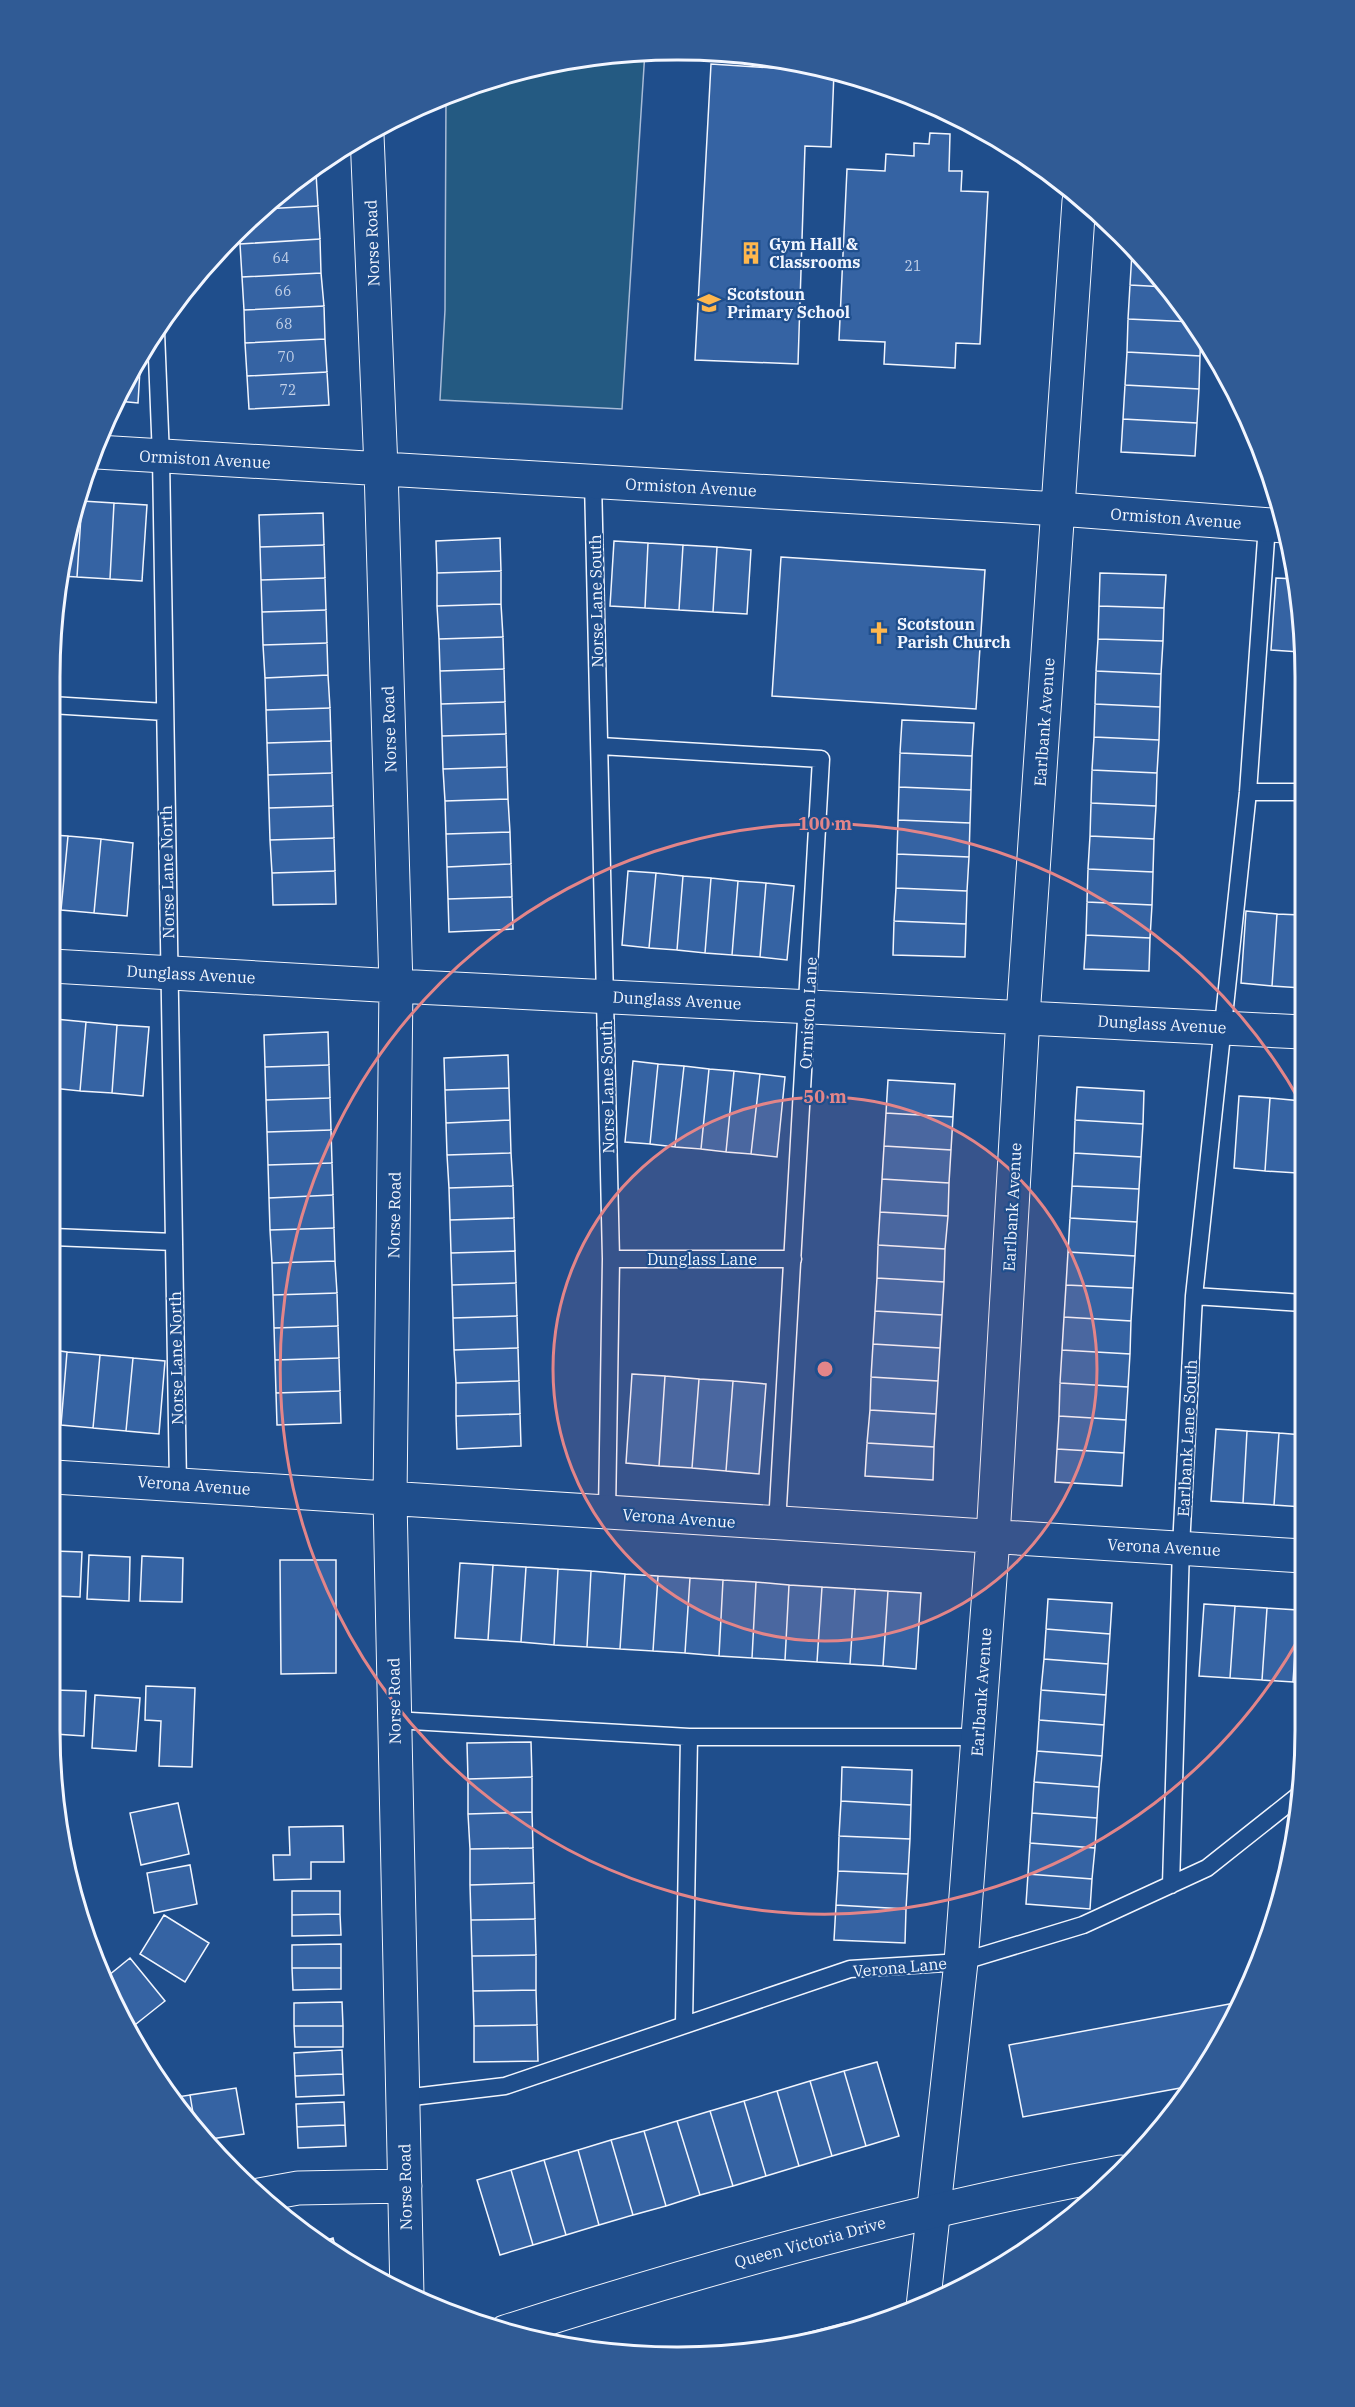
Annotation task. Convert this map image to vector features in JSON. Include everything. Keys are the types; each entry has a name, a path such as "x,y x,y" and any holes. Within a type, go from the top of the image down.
{"street":[{"name":"Norse Road","path":"367,144 381,468 396,986 390,1499 404,2097 406,2284"},
{"name":"Earlbank Avenue","path":"924,2295 961,1962 993,1538 1023,1017 1079,208"},
{"name":"Ormiston Avenue","path":"103,452 1059,509 1276,526"},
{"name":"Dunglass Avenue","path":"60,966 1295,1032"},
{"name":"Verona Avenue","path":"60,1477 1295,1555"},
{"name":"Queen Victoria Drive","path":"522,2327 711,2269 860,2228 1104,2176"},
{"path":"269,2193 298,2188 405,2186"}],"lane":[{"name":"Norse Lane North","path":"157,346 161,457 178,1484"},
{"name":"Norse Lane South","path":"593,481 611,1259 608,1513"},
{"name":"Earlbank Lane South","path":"1171,1885 1181,1547 1194,1296 1276,526"},
{"path":"60,706 165,712"},
{"name":"Ormiston Lane","path":"600,746 821,759 777,1524"},
{"path":"1248,792 1295,792"},
{"path":"60,1237 174,1242"},
{"name":"Dunglass Lane","path":"611,1259 793,1259"},
{"path":"1194,1296 1295,1302"},
{"path":"394,1720 689,1737 977,1737"},
{"path":"684,2024 689,1737"},
{"name":"Verona Lane","path":"404,2097 505,2086 850,1970 961,1962 1083,1925 1207,1868 1291,1801"}],"shaded area":[{"path":"644,61 622,409 440,400 445,310 446,105 518,81 557,72 597,65"}],"building":[{"name":"Gym Hall & Classrooms","path":"711,64 777,68 834,80 831,147 805,146 798,364 695,360"},
{"name":"Scotstoun Primary School","path":"930,133 950,134 949,171 962,171 961,191 988,192 980,344 956,343 955,368 884,364 885,342 839,340 847,169 885,171 886,154 914,156 914,143 929,144"},
{"path":"316,177 318,206 276,208"},
{"path":"318,206 320,239 240,244 276,208"},
{"path":"320,239 321,273 242,277 240,244"},
{"path":"1132,259 1155,286 1130,285"},
{"path":"321,273 324,306 244,310 242,277"},
{"path":"1130,285 1155,286 1182,321 1128,319"},
{"path":"324,306 325,339 245,343 244,310"},
{"path":"1128,319 1182,321 1200,349 1200,356 1127,352"},
{"path":"325,339 327,372 247,376 245,343"},
{"path":"1127,352 1200,356 1199,389 1125,385"},
{"path":"327,372 329,405 249,409 247,376"},
{"path":"140,375 138,403 125,402"},
{"path":"1125,385 1199,389 1197,423 1123,419"},
{"path":"1123,419 1197,423 1195,456 1121,452"},
{"path":"86,501 114,503 110,579 77,577 81,519"},
{"path":"114,503 147,505 142,581 110,579"},
{"path":"323,513 324,545 260,547 259,515"},
{"path":"81,519 77,577 69,576"},
{"path":"500,538 501,571 437,573 436,541"},
{"path":"614,541 648,543 645,608 610,606"},
{"path":"648,543 683,545 679,610 645,608"},
{"path":"324,545 325,578 261,580 260,547"},
{"path":"683,545 717,547 713,612 679,610"},
{"path":"717,547 751,550 747,614 713,612"},
{"name":"Scotstoun Parish Church","path":"781,557 985,570 976,709 772,696"},
{"path":"501,571 501,604 437,606 437,573"},
{"path":"1100,573 1166,575 1164,608 1099,606"},
{"path":"325,578 326,610 262,612 261,580"},
{"path":"1276,578 1287,579 1294,652 1271,650"},
{"path":"501,604 503,637 439,639 437,606"},
{"path":"1099,606 1164,608 1163,641 1098,639"},
{"path":"326,610 327,643 263,645 262,612"},
{"path":"503,637 504,669 440,671 439,639"},
{"path":"1098,639 1163,641 1161,674 1096,671"},
{"path":"327,643 328,675 265,678 263,645"},
{"path":"504,669 505,702 441,704 440,671"},
{"path":"1096,671 1161,674 1160,707 1095,704"},
{"path":"328,675 330,708 266,710 265,678"},
{"path":"505,702 506,734 442,736 441,704"},
{"path":"1095,704 1160,707 1159,740 1094,737"},
{"path":"330,708 331,741 267,743 266,710"},
{"path":"902,720 974,723 972,756 900,753"},
{"path":"506,734 507,767 443,769 442,736"},
{"path":"1094,737 1159,740 1157,773 1092,770"},
{"path":"331,741 332,773 268,775 267,743"},
{"path":"900,753 972,756 971,790 899,787"},
{"path":"507,767 508,799 445,801 443,769"},
{"path":"1092,770 1157,773 1156,806 1091,803"},
{"path":"332,773 333,806 269,808 268,775"},
{"path":"899,787 971,790 970,823 898,820"},
{"path":"508,799 510,832 446,834 445,801"},
{"path":"1091,803 1156,806 1154,839 1090,836"},
{"path":"333,806 334,838 270,840 269,808"},
{"path":"898,820 970,823 969,857 897,854"},
{"path":"510,832 511,864 447,867 446,834"},
{"path":"60,836 68,836 60,910"},
{"path":"68,836 101,839 94,913 61,910"},
{"path":"1090,836 1154,839 1153,872 1088,869"},
{"path":"334,838 335,871 272,873 270,840"},
{"path":"101,839 133,843 127,916 94,913"},
{"path":"897,854 969,857 967,891 896,888"},
{"path":"511,864 512,897 448,899 447,867"},
{"path":"1088,869 1153,872 1152,905 1087,902"},
{"path":"335,871 336,904 273,905 272,873"},
{"path":"628,871 656,873 649,948 622,945"},
{"path":"656,873 683,876 677,950 649,948"},
{"path":"683,876 711,878 705,953 677,950"},
{"path":"711,878 738,881 732,955 705,953"},
{"path":"738,881 766,883 760,957 732,955"},
{"path":"766,883 794,886 787,960 760,957"},
{"path":"896,888 967,891 966,924 894,921"},
{"path":"512,897 513,929 449,932 448,899"},
{"path":"1087,902 1152,905 1150,938 1086,935"},
{"path":"1246,911 1277,914 1272,986 1241,983"},
{"path":"1277,914 1295,915 1295,988 1272,986"},
{"path":"894,921 966,924 965,957 893,955"},
{"path":"1086,935 1150,938 1149,971 1084,969"},
{"path":"60,1019 86,1022 80,1091 60,1089"},
{"path":"86,1022 117,1025 112,1093 80,1091"},
{"path":"117,1025 149,1027 143,1096 112,1093"},
{"path":"328,1032 329,1065 265,1067 264,1035"},
{"path":"508,1055 509,1088 445,1090 444,1058"},
{"path":"633,1061 658,1064 650,1144 625,1142"},
{"path":"658,1064 684,1066 675,1147 650,1144"},
{"path":"329,1065 330,1098 266,1100 265,1067"},
{"path":"684,1066 709,1069 701,1149 675,1147"},
{"path":"709,1069 734,1071 726,1152 701,1149"},
{"path":"734,1071 760,1074 751,1154 726,1152"},
{"path":"760,1074 785,1077 777,1157 751,1154"},
{"path":"888,1080 955,1084 953,1117 886,1113"},
{"path":"1077,1087 1144,1091 1143,1124 1075,1120"},
{"path":"509,1088 510,1120 446,1123 445,1090"},
{"path":"1239,1096 1270,1098 1265,1171 1234,1168"},
{"path":"330,1098 331,1130 267,1132 266,1100"},
{"path":"1270,1098 1295,1100 1295,1173 1265,1171"},
{"path":"886,1113 953,1117 951,1150 884,1146"},
{"path":"510,1120 511,1153 447,1155 446,1123"},
{"path":"1075,1120 1143,1124 1141,1157 1074,1153"},
{"path":"331,1130 332,1163 268,1165 267,1132"},
{"path":"884,1146 951,1150 949,1183 882,1179"},
{"path":"511,1153 513,1186 449,1188 447,1155"},
{"path":"1074,1153 1141,1157 1139,1189 1072,1186"},
{"path":"332,1163 333,1195 269,1198 268,1165"},
{"path":"882,1179 949,1183 948,1216 880,1212"},
{"path":"513,1186 514,1218 450,1220 449,1188"},
{"path":"1072,1186 1139,1189 1137,1222 1070,1218"},
{"path":"333,1195 334,1228 270,1230 269,1198"},
{"path":"880,1212 948,1216 945,1249 878,1245"},
{"path":"514,1218 515,1251 451,1253 450,1220"},
{"path":"1070,1218 1137,1222 1135,1256 1068,1252"},
{"path":"334,1228 335,1261 272,1263 270,1230"},
{"path":"878,1245 945,1249 944,1282 877,1278"},
{"path":"515,1251 516,1283 452,1285 451,1253"},
{"path":"1068,1252 1135,1256 1133,1288 1066,1285"},
{"path":"335,1261 337,1293 273,1295 272,1263"},
{"path":"877,1278 944,1282 942,1315 875,1311"},
{"path":"516,1283 517,1316 453,1318 452,1285"},
{"path":"1066,1285 1133,1288 1131,1321 1064,1317"},
{"path":"337,1293 338,1326 274,1328 273,1295"},
{"path":"875,1311 942,1315 940,1348 873,1344"},
{"path":"517,1316 518,1348 454,1350 453,1318"},
{"path":"1064,1317 1131,1321 1130,1354 1062,1350"},
{"path":"338,1326 339,1358 275,1360 274,1328"},
{"path":"873,1344 940,1348 938,1381 871,1377"},
{"path":"518,1348 519,1381 456,1383 454,1350"},
{"path":"1062,1350 1130,1354 1128,1387 1060,1383"},
{"path":"60,1351 67,1352 60,1425"},
{"path":"67,1352 100,1355 93,1428 61,1425"},
{"path":"100,1355 133,1358 126,1431 93,1428"},
{"path":"133,1358 165,1361 159,1434 126,1431"},
{"path":"339,1358 340,1391 276,1393 275,1360"},
{"path":"632,1374 665,1376 659,1466 626,1463"},
{"path":"665,1376 699,1379 692,1468 659,1466"},
{"path":"871,1377 938,1381 936,1414 870,1410"},
{"path":"699,1379 733,1381 726,1471 692,1468"},
{"path":"519,1381 520,1414 456,1416 456,1383"},
{"path":"733,1381 766,1384 759,1474 726,1471"},
{"path":"1060,1383 1128,1387 1126,1420 1059,1416"},
{"path":"340,1391 341,1423 277,1425 276,1393"},
{"path":"870,1410 936,1414 934,1447 867,1443"},
{"path":"520,1414 521,1446 457,1449 456,1416"},
{"path":"1059,1416 1126,1420 1124,1453 1057,1449"},
{"path":"1216,1429 1247,1431 1243,1503 1211,1501"},
{"path":"1247,1431 1279,1433 1274,1505 1243,1503"},
{"path":"1279,1433 1295,1434 1295,1506 1274,1505"},
{"path":"867,1443 934,1447 933,1480 865,1476"},
{"path":"1057,1449 1124,1453 1122,1486 1055,1482"},
{"path":"60,1551 82,1552 80,1597 60,1596"},
{"path":"89,1555 130,1557 129,1601 87,1599"},
{"path":"142,1556 183,1558 182,1602 140,1601"},
{"path":"280,1560 336,1560 336,1673 281,1674"},
{"path":"460,1563 493,1565 488,1640 455,1638"},
{"path":"493,1565 526,1567 521,1642 488,1640"},
{"path":"526,1567 558,1569 554,1645 521,1642"},
{"path":"558,1569 591,1571 587,1647 554,1645"},
{"path":"591,1571 625,1574 620,1649 587,1647"},
{"path":"625,1574 658,1576 653,1651 620,1649"},
{"path":"658,1576 690,1578 685,1653 653,1651"},
{"path":"690,1578 723,1580 719,1656 685,1653"},
{"path":"723,1580 756,1582 752,1658 719,1656"},
{"path":"756,1582 789,1585 785,1660 752,1658"},
{"path":"789,1585 822,1587 817,1662 785,1660"},
{"path":"822,1587 855,1589 850,1664 817,1662"},
{"path":"855,1589 888,1591 883,1666 850,1664"},
{"path":"888,1591 921,1593 916,1669 883,1666"},
{"path":"1048,1599 1112,1603 1110,1634 1046,1629"},
{"path":"1204,1604 1235,1606 1230,1678 1199,1676"},
{"path":"1235,1606 1267,1608 1262,1680 1230,1678"},
{"path":"1267,1608 1295,1610 1293,1682 1262,1680"},
{"path":"1046,1629 1110,1634 1108,1664 1044,1659"},
{"path":"1295,1653 1295,1682 1293,1682"},
{"path":"1044,1659 1108,1664 1106,1695 1041,1690"},
{"path":"146,1686 195,1688 192,1767 159,1766 161,1721 145,1720"},
{"path":"60,1690 86,1691 84,1736 60,1734"},
{"path":"1041,1690 1106,1695 1104,1725 1039,1720"},
{"path":"95,1695 140,1698 136,1751 92,1748"},
{"path":"1039,1720 1104,1725 1102,1756 1037,1751"},
{"path":"531,1742 532,1777 468,1779 467,1743"},
{"path":"1037,1751 1102,1756 1099,1787 1034,1782"},
{"path":"842,1767 912,1770 911,1805 841,1801"},
{"path":"532,1777 532,1812 468,1814 468,1779"},
{"path":"1034,1782 1099,1787 1097,1818 1032,1813"},
{"path":"841,1801 911,1805 910,1839 839,1836"},
{"path":"178,1803 189,1854 141,1865 130,1813"},
{"path":"532,1812 533,1848 470,1849 468,1814"},
{"path":"1032,1813 1097,1818 1095,1848 1030,1843"},
{"path":"343,1826 344,1862 311,1862 311,1879 274,1880 273,1855 290,1855 289,1827"},
{"path":"839,1836 910,1839 908,1874 838,1871"},
{"path":"1030,1843 1095,1848 1092,1879 1028,1874"},
{"path":"533,1848 534,1883 470,1885 470,1849"},
{"path":"190,1865 197,1904 154,1913 147,1873"},
{"path":"838,1871 908,1874 906,1909 836,1905"},
{"path":"1028,1874 1092,1879 1090,1909 1026,1904"},
{"path":"534,1883 535,1919 471,1920 470,1885"},
{"path":"292,1891 340,1891 340,1914 292,1915"},
{"path":"836,1905 906,1909 905,1943 834,1940"},
{"path":"340,1914 341,1935 292,1936 292,1915"},
{"path":"164,1915 209,1943 185,1982 140,1954"},
{"path":"535,1919 536,1955 472,1956 471,1920"},
{"path":"341,1944 341,1968 292,1968 292,1945"},
{"path":"536,1955 536,1990 473,1991 472,1956"},
{"path":"130,1958 165,2001 136,2024 111,1974"},
{"path":"292,1968 341,1968 341,1989 293,1990"},
{"path":"536,1990 537,2025 474,2026 473,1991"},
{"path":"342,2002 343,2026 294,2026 294,2003"},
{"path":"1231,2004 1191,2073 1180,2088 1023,2117 1009,2045"},
{"path":"537,2025 538,2061 474,2062 474,2026"},
{"path":"294,2026 343,2026 343,2047 295,2047"},
{"path":"342,2050 343,2074 295,2076 294,2053"},
{"path":"877,2062 899,2136 866,2146 844,2071"},
{"path":"844,2071 866,2146 832,2156 810,2081"},
{"path":"343,2074 344,2095 296,2097 295,2076"},
{"path":"810,2081 832,2156 799,2166 777,2091"},
{"path":"236,2088 244,2134 214,2138 193,2111 190,2095"},
{"path":"777,2091 799,2166 766,2176 744,2101"},
{"path":"190,2095 193,2111 188,2105 181,2096"},
{"path":"744,2101 766,2176 733,2186 710,2111"},
{"path":"344,2102 345,2125 297,2127 296,2104"},
{"path":"710,2111 733,2186 700,2195 677,2121"},
{"path":"677,2121 700,2195 666,2206 644,2131"},
{"path":"345,2125 346,2146 298,2148 297,2127"},
{"path":"644,2131 666,2206 633,2215 611,2140"},
{"path":"611,2140 633,2215 599,2225 578,2150"},
{"path":"578,2150 599,2225 566,2235 544,2160"},
{"path":"544,2160 566,2235 533,2245 511,2170"},
{"path":"511,2170 533,2245 500,2255 477,2180"}],"place":[{"name":"Gym Hall & Classrooms","path":"751,253"},
{"name":"Scotstoun Primary School","path":"709,303"},
{"name":"Scotstoun Parish Church","path":"879,633"}]}
